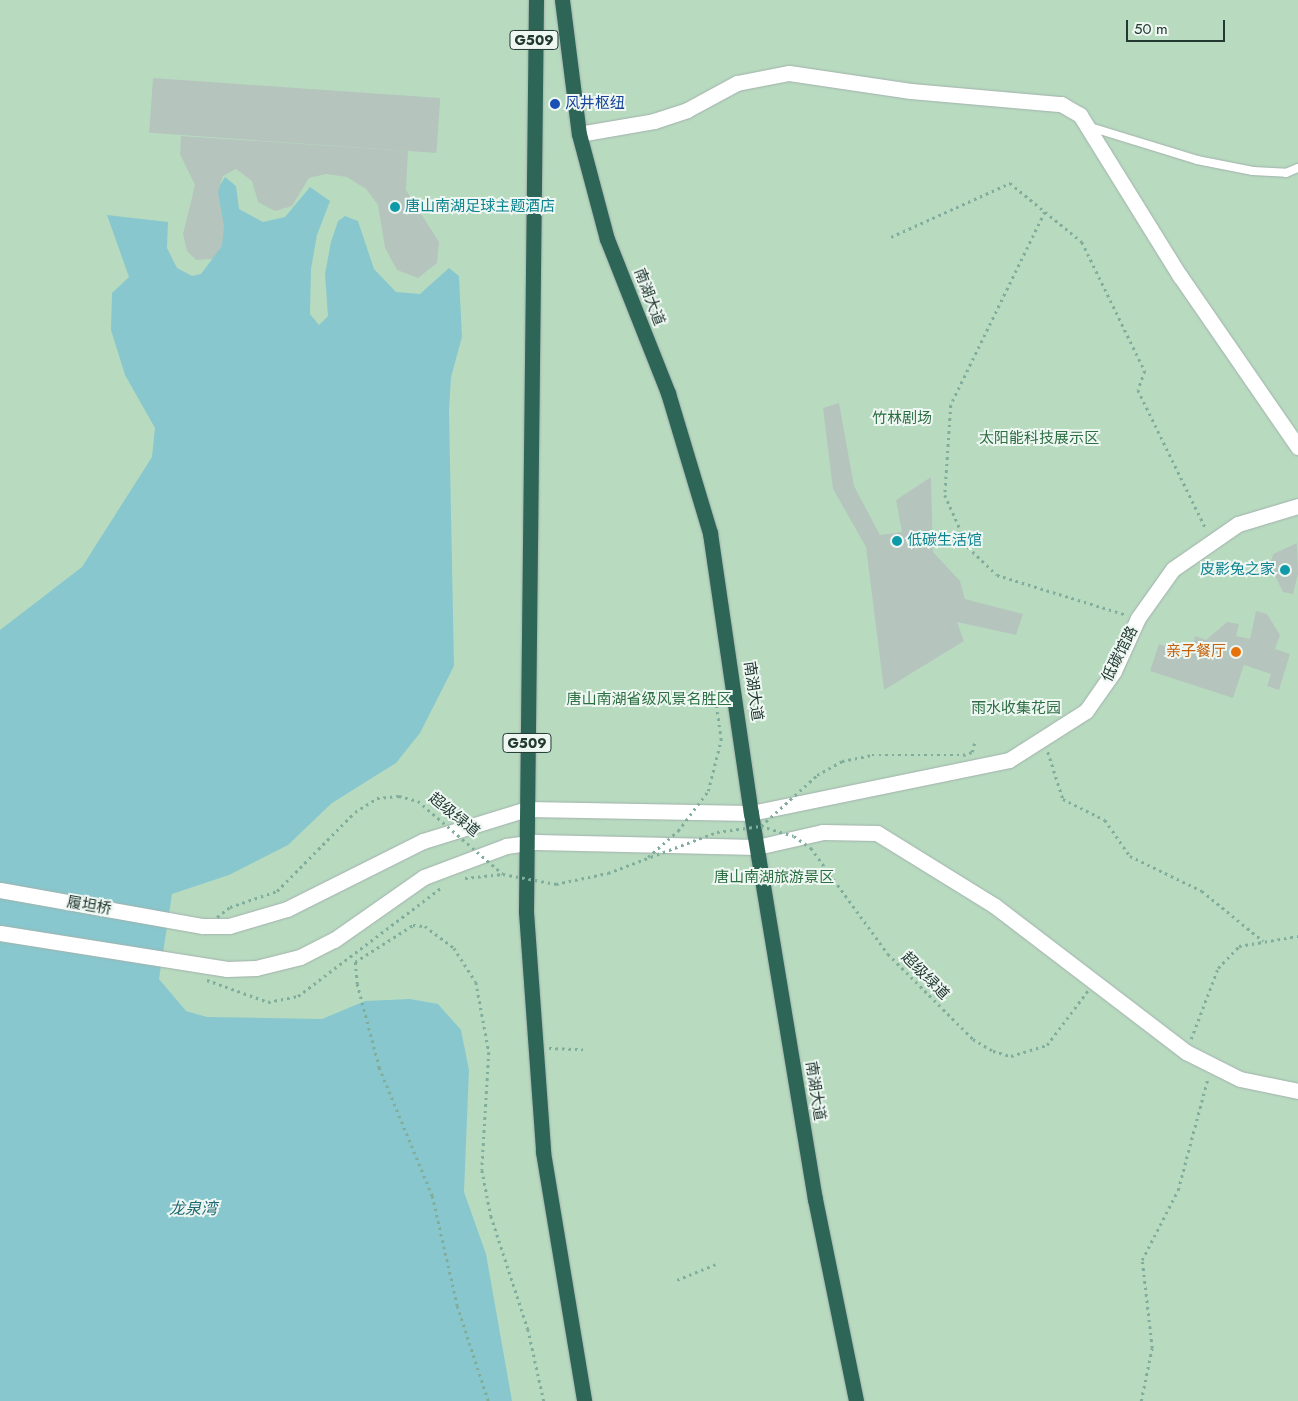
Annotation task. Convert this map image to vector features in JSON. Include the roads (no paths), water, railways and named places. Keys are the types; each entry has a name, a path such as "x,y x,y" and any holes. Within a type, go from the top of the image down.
{"highway":[{"name":"G509","path":"536,0 527,809 525,843 534,1047 543,1152 584,1401"},
{"name":"南湖大道","path":"562,0 579,134 608,239 668,393 710,533 750,814 815,1199 856,1401"}],"street":[{"path":"579,134 654,121 686,110 737,83 789,73 911,91 1040,99 1080,114 1085,125 1180,276 1298,447"},
{"name":"低碳馆路","path":"527,809 750,814 1009,760 1044,741 1086,711 1114,671 1138,618 1173,570 1211,540 1238,524 1298,506"},
{"name":"履坦桥","path":"0,890 178,921 229,926 264,919 423,841 527,809"},
{"path":"0,933 227,969 278,965 334,940 424,877 454,863 525,843 757,847 823,832 877,833 995,906 1186,1052 1240,1079 1298,1091"}],"lane":[{"path":"1085,125 1197,160 1261,172 1286,173 1298,168"}],"water":[{"name":"龙泉湾","path":"225,177 236,186 239,209 263,222 285,217 310,187 330,201 317,235 311,269 310,314 319,325 328,316 325,274 331,242 338,221 345,216 358,221 374,269 396,292 420,294 449,268 459,276 462,337 451,377 449,411 454,666 420,733 396,763 332,803 288,845 229,875 172,894 159,979 186,1011 207,1017 322,1019 365,1001 410,999 438,1004 461,1030 469,1070 464,1192 486,1254 512,1401 0,1401 0,630 82,567 152,457 155,428 125,375 111,330 112,293 129,277 107,215 168,222 167,248 177,268 192,276 201,274 213,258 220,234 216,192"}],"place":[{"name":"风井枢纽","path":"555,104"},
{"name":"唐山南湖足球主题酒店","path":"395,207"},
{"name":"低碳生活馆","path":"897,541"},
{"name":"皮影兔之家","path":"1285,570"},
{"name":"亲子餐厅","path":"1236,652"}],"park label":[{"name":"竹林剧场","path":"902,419"},
{"name":"太阳能科技展示区","path":"1039,439"},
{"name":"唐山南湖省级风景名胜区","path":"649,700"},
{"name":"雨水收集花园","path":"1016,709"},
{"name":"唐山南湖旅游景区","path":"774,878"}]}
